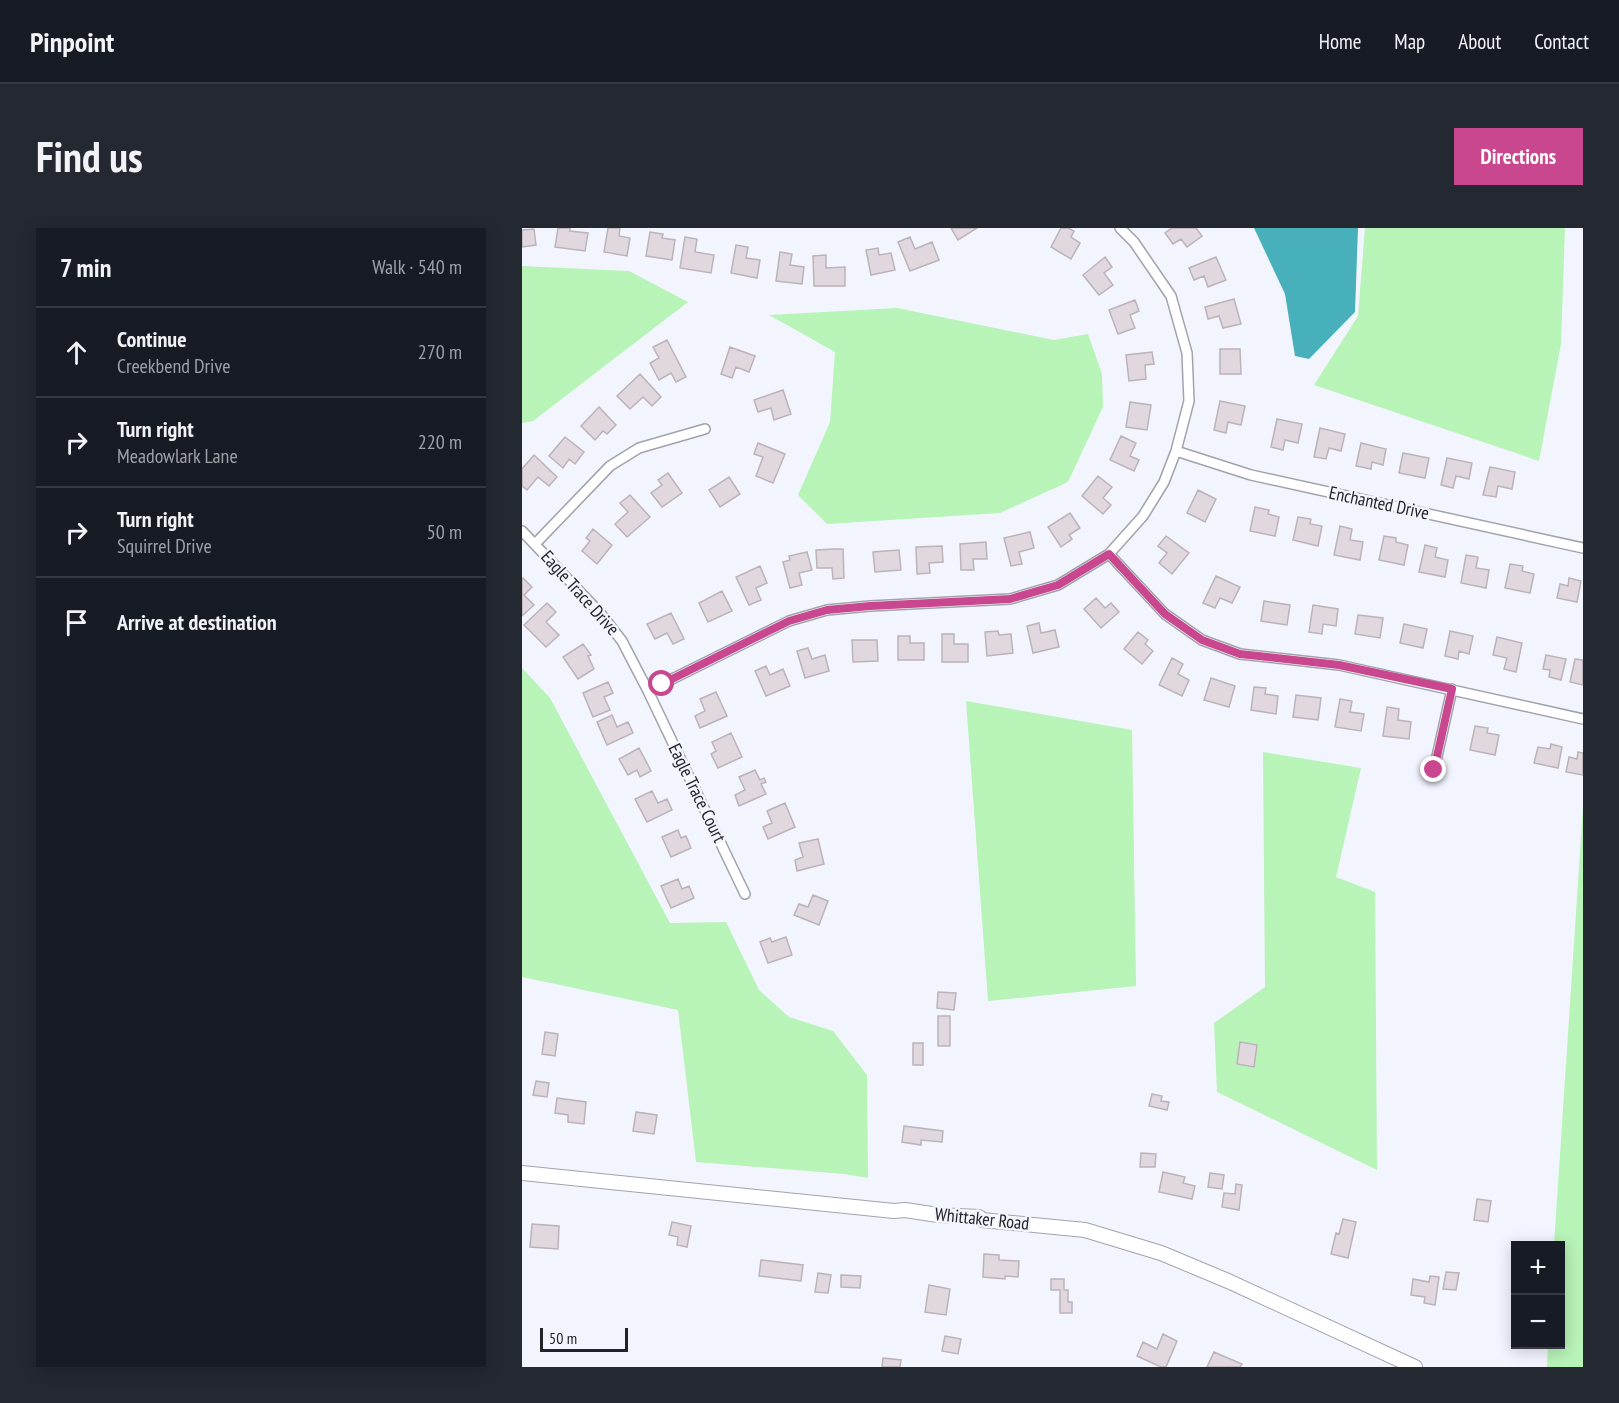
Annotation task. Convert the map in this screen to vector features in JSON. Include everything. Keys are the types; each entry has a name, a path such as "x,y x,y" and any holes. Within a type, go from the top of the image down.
{"main road":[{"name":"Whittaker Road","path":"522,1173 894,1211 979,1217 982,1220 1085,1230 1124,1240 1180,1261 1415,1367"}],"street":[{"path":"648,692 789,621 817,612 870,606 1010,599 1058,585 1109,554 1143,516 1164,482 1176,451 1189,401 1187,353 1171,296 1134,242 1120,228"},
{"path":"535,544 610,466 639,448 705,429"},
{"name":"Enchanted Drive","path":"1176,451 1251,475 1583,548"},
{"name":"Eagle Trace Drive","path":"522,531 601,614 622,641 648,692"},
{"path":"1109,554 1165,614 1202,640 1240,654 1339,665 1583,719"},
{"path":"1434,770 1452,689"},
{"name":"Eagle Trace Court","path":"648,692 745,894"}],"green space":[{"path":"1365,228 1565,228 1561,344 1539,461 1314,385 1358,316"},
{"path":"522,266 629,271 688,302 533,421 522,423"},
{"path":"897,308 1054,340 1088,334 1102,374 1103,407 1068,482 1000,513 827,524 798,495 830,422 835,352 769,315"},
{"path":"522,668 550,698 670,923 726,922 759,990 789,1017 833,1031 867,1075 868,1178 696,1162 678,1010 522,977"},
{"path":"966,701 1132,730 1136,986 988,1001"},
{"path":"1263,752 1361,768 1336,877 1375,892 1377,1170 1217,1092 1214,1023 1265,987"},
{"path":"1583,807 1583,1367 1547,1367 1548,1349 1565,1349 1565,1241 1554,1241"}],"water":[{"path":"1254,228 1358,228 1355,312 1309,359 1295,356 1285,294"}],"building":[{"path":"558,228 570,228 570,231 588,233 585,251 555,247"},
{"path":"608,228 620,228 619,236 630,238 627,256 604,252"},
{"path":"951,228 977,228 958,240"},
{"path":"1061,228 1074,231 1071,237 1080,243 1071,259 1051,247"},
{"path":"1172,228 1196,228 1202,236 1187,247 1181,239 1173,244 1165,233"},
{"path":"534,229 536,245 522,247 522,230"},
{"path":"650,232 663,234 662,238 675,240 672,260 646,256"},
{"path":"685,237 697,239 695,252 714,255 711,273 680,268"},
{"path":"910,237 915,249 932,242 939,260 910,271 898,242"},
{"path":"736,245 748,247 746,258 760,260 757,278 731,273"},
{"path":"878,248 879,255 891,253 895,270 871,275 866,250"},
{"path":"780,252 792,254 790,265 804,267 802,284 776,281"},
{"path":"826,255 826,268 845,267 845,286 814,286 813,256"},
{"path":"1105,257 1112,267 1104,273 1113,285 1099,295 1083,275"},
{"path":"1216,257 1226,280 1208,287 1204,276 1194,280 1189,268"},
{"path":"1234,299 1241,324 1223,328 1219,316 1208,319 1205,307"},
{"path":"1135,300 1139,311 1130,315 1135,328 1118,334 1109,310"},
{"path":"667,340 686,377 676,382 671,373 659,380 650,363 659,358 653,347"},
{"path":"730,347 755,356 749,372 736,367 732,378 721,374"},
{"path":"1220,349 1240,349 1241,374 1220,374"},
{"path":"1152,352 1154,364 1145,365 1146,379 1129,381 1126,355"},
{"path":"640,374 661,397 652,406 643,397 630,409 617,396"},
{"path":"783,390 791,414 774,420 771,408 758,412 754,400"},
{"path":"1220,401 1245,406 1241,425 1228,422 1226,433 1214,430"},
{"path":"1130,402 1151,405 1147,430 1126,427"},
{"path":"599,407 616,425 607,434 603,431 595,440 581,426"},
{"path":"1277,419 1302,424 1298,443 1285,440 1283,450 1271,447"},
{"path":"1320,428 1345,434 1341,451 1329,448 1326,459 1314,457"},
{"path":"1121,436 1136,443 1130,456 1139,460 1134,471 1110,460"},
{"path":"565,437 584,452 575,464 569,459 563,468 549,456"},
{"path":"758,443 785,454 773,483 756,476 763,457 754,454"},
{"path":"1361,443 1386,449 1383,465 1372,462 1371,469 1356,466"},
{"path":"1403,453 1429,458 1425,478 1399,473"},
{"path":"534,455 557,477 549,486 538,477 527,490 522,486 522,469"},
{"path":"1447,458 1472,463 1469,479 1456,476 1453,488 1441,485"},
{"path":"1490,467 1515,472 1512,489 1498,486 1496,497 1483,495"},
{"path":"668,473 682,493 662,507 651,493 662,485 658,480"},
{"path":"1098,476 1112,487 1103,498 1111,505 1103,514 1082,496"},
{"path":"729,477 740,494 720,507 709,490"},
{"path":"1198,490 1216,499 1205,522 1187,513"},
{"path":"630,495 650,517 627,537 615,524 628,512 620,503"},
{"path":"1255,507 1269,510 1268,514 1279,517 1275,536 1250,531"},
{"path":"1070,513 1080,528 1069,535 1072,539 1061,547 1048,527"},
{"path":"1298,517 1311,519 1310,524 1322,526 1318,546 1293,540"},
{"path":"1340,526 1352,529 1350,540 1363,542 1360,560 1334,555"},
{"path":"593,529 612,545 597,564 582,551 590,541 586,538"},
{"path":"1030,532 1034,548 1019,552 1022,564 1011,566 1004,538"},
{"path":"1166,536 1189,553 1172,574 1159,563 1167,553 1158,546"},
{"path":"1384,536 1396,538 1396,542 1408,545 1404,565 1379,560"},
{"path":"986,542 987,559 973,559 974,570 961,570 960,544"},
{"path":"1425,545 1437,548 1435,557 1448,560 1445,577 1419,572"},
{"path":"942,546 943,562 929,563 930,573 917,574 916,547"},
{"path":"843,549 844,578 833,579 832,568 817,568 816,550"},
{"path":"899,550 901,570 875,572 873,552"},
{"path":"807,552 812,570 799,573 802,585 790,588 783,562 790,560 789,556"},
{"path":"1466,555 1478,557 1476,568 1489,570 1486,588 1461,583"},
{"path":"1510,564 1523,566 1522,571 1534,574 1530,593 1505,588"},
{"path":"760,566 767,583 756,588 761,600 749,605 736,577"},
{"path":"1216,576 1240,587 1232,603 1220,598 1215,608 1203,603"},
{"path":"1569,578 1581,581 1577,602 1557,598 1560,584 1568,586"},
{"path":"522,579 532,587 524,595 534,605 522,616"},
{"path":"722,591 732,611 708,622 699,603"},
{"path":"1096,598 1105,608 1111,603 1119,612 1101,628 1084,609"},
{"path":"1264,601 1290,605 1287,625 1261,621"},
{"path":"547,603 556,612 546,622 559,635 546,647 524,625"},
{"path":"1313,605 1338,609 1336,626 1323,624 1322,634 1309,632"},
{"path":"671,613 684,639 673,644 667,633 655,639 647,624"},
{"path":"1358,615 1383,618 1380,638 1355,634"},
{"path":"1039,623 1041,633 1055,630 1059,647 1033,653 1027,626"},
{"path":"1404,624 1427,629 1423,648 1400,643"},
{"path":"998,631 999,635 1011,634 1013,653 987,656 985,632"},
{"path":"1450,631 1473,636 1469,654 1459,651 1458,659 1445,656"},
{"path":"1138,632 1148,640 1145,644 1153,651 1142,664 1124,649"},
{"path":"942,634 954,634 954,644 968,644 968,662 942,662"},
{"path":"898,636 910,636 910,643 924,643 924,660 898,660"},
{"path":"1497,637 1522,643 1516,672 1504,669 1507,658 1493,655"},
{"path":"852,640 877,640 878,661 853,662"},
{"path":"583,644 591,655 588,656 594,669 578,679 563,657"},
{"path":"808,648 812,659 825,655 829,671 805,678 797,651"},
{"path":"1546,655 1566,659 1561,680 1549,677 1550,670 1543,669"},
{"path":"1172,658 1183,664 1178,674 1189,680 1182,696 1159,685"},
{"path":"1575,659 1583,660 1583,685 1570,682"},
{"path":"766,666 770,675 783,669 790,686 766,696 755,671"},
{"path":"1211,678 1235,686 1229,707 1204,700"},
{"path":"608,682 613,693 604,697 610,710 593,717 583,693"},
{"path":"1254,687 1266,688 1265,694 1278,696 1276,714 1251,710"},
{"path":"716,692 727,716 700,728 695,716 705,711 700,699"},
{"path":"1296,695 1321,698 1318,720 1293,717"},
{"path":"1340,699 1352,701 1350,712 1364,714 1361,731 1335,727"},
{"path":"1387,707 1399,709 1398,720 1411,722 1409,739 1383,736"},
{"path":"612,715 617,727 628,722 633,733 607,745 597,722"},
{"path":"1475,726 1488,728 1487,733 1499,735 1495,755 1470,750"},
{"path":"731,733 742,757 718,768 711,754 716,751 712,742"},
{"path":"1551,744 1562,747 1558,768 1534,763 1538,747 1550,749"},
{"path":"639,748 651,771 640,777 637,770 628,775 619,759"},
{"path":"1578,752 1583,753 1583,775 1566,772 1569,757 1577,759"},
{"path":"755,770 760,780 764,778 766,782 761,784 766,794 739,806 735,795 745,790 739,777"},
{"path":"652,791 658,803 667,799 672,810 647,822 635,799"},
{"path":"785,803 795,827 768,839 763,827 772,823 767,811"},
{"path":"678,830 681,838 686,836 691,848 671,857 662,837"},
{"path":"818,839 824,864 797,871 795,860 803,857 799,843"},
{"path":"678,879 682,889 689,886 694,898 671,908 661,886"},
{"path":"813,895 828,901 819,925 794,915 799,904 808,907"},
{"path":"786,937 792,955 768,963 760,942 770,938 772,942"},
{"path":"938,992 956,993 954,1010 937,1008"},
{"path":"938,1016 950,1016 950,1046 938,1046"},
{"path":"545,1032 558,1034 555,1056 542,1054"},
{"path":"1240,1042 1257,1045 1254,1067 1237,1064"},
{"path":"913,1043 923,1043 923,1065 913,1065"},
{"path":"536,1081 549,1083 547,1097 533,1095"},
{"path":"1152,1094 1162,1096 1161,1101 1169,1102 1167,1110 1149,1106"},
{"path":"557,1098 586,1102 584,1124 568,1122 568,1115 555,1113"},
{"path":"636,1112 657,1115 654,1134 633,1131"},
{"path":"904,1126 943,1131 942,1142 921,1140 921,1145 902,1142"},
{"path":"1141,1153 1156,1154 1155,1167 1140,1167"},
{"path":"1163,1172 1185,1177 1183,1183 1195,1186 1192,1199 1159,1192"},
{"path":"1210,1173 1224,1175 1222,1189 1208,1187"},
{"path":"1236,1184 1242,1185 1239,1210 1222,1207 1224,1193 1235,1194"},
{"path":"1477,1199 1491,1201 1488,1222 1474,1220"},
{"path":"1343,1219 1356,1222 1348,1258 1331,1254 1336,1233 1339,1234"},
{"path":"672,1222 691,1226 687,1247 677,1245 678,1237 669,1235"},
{"path":"532,1224 559,1226 558,1249 530,1247"},
{"path":"984,1254 999,1255 999,1260 1019,1261 1018,1277 1005,1276 1005,1279 983,1277"},
{"path":"761,1260 803,1265 801,1281 759,1276"},
{"path":"1446,1272 1459,1273 1456,1290 1443,1289"},
{"path":"818,1273 831,1275 828,1293 815,1292"},
{"path":"841,1275 861,1276 860,1288 841,1287"},
{"path":"1430,1276 1439,1277 1435,1305 1424,1303 1425,1297 1411,1295 1413,1279 1429,1282"},
{"path":"1051,1279 1064,1279 1064,1290 1068,1290 1068,1302 1072,1302 1072,1313 1060,1313 1060,1290 1051,1290"},
{"path":"929,1285 950,1289 946,1315 925,1312"},
{"path":"1163,1334 1177,1341 1166,1367 1137,1356 1143,1342 1157,1349"},
{"path":"945,1336 961,1339 958,1354 942,1351"},
{"path":"1214,1352 1242,1364 1240,1367 1207,1367"},
{"path":"883,1358 901,1360 900,1367 882,1367"}],"route":[{"path":"662,684 789,621 827,610 1010,599 1058,585 1109,554 1165,614 1202,640 1240,654 1339,665 1452,689 1434,770"}]}
